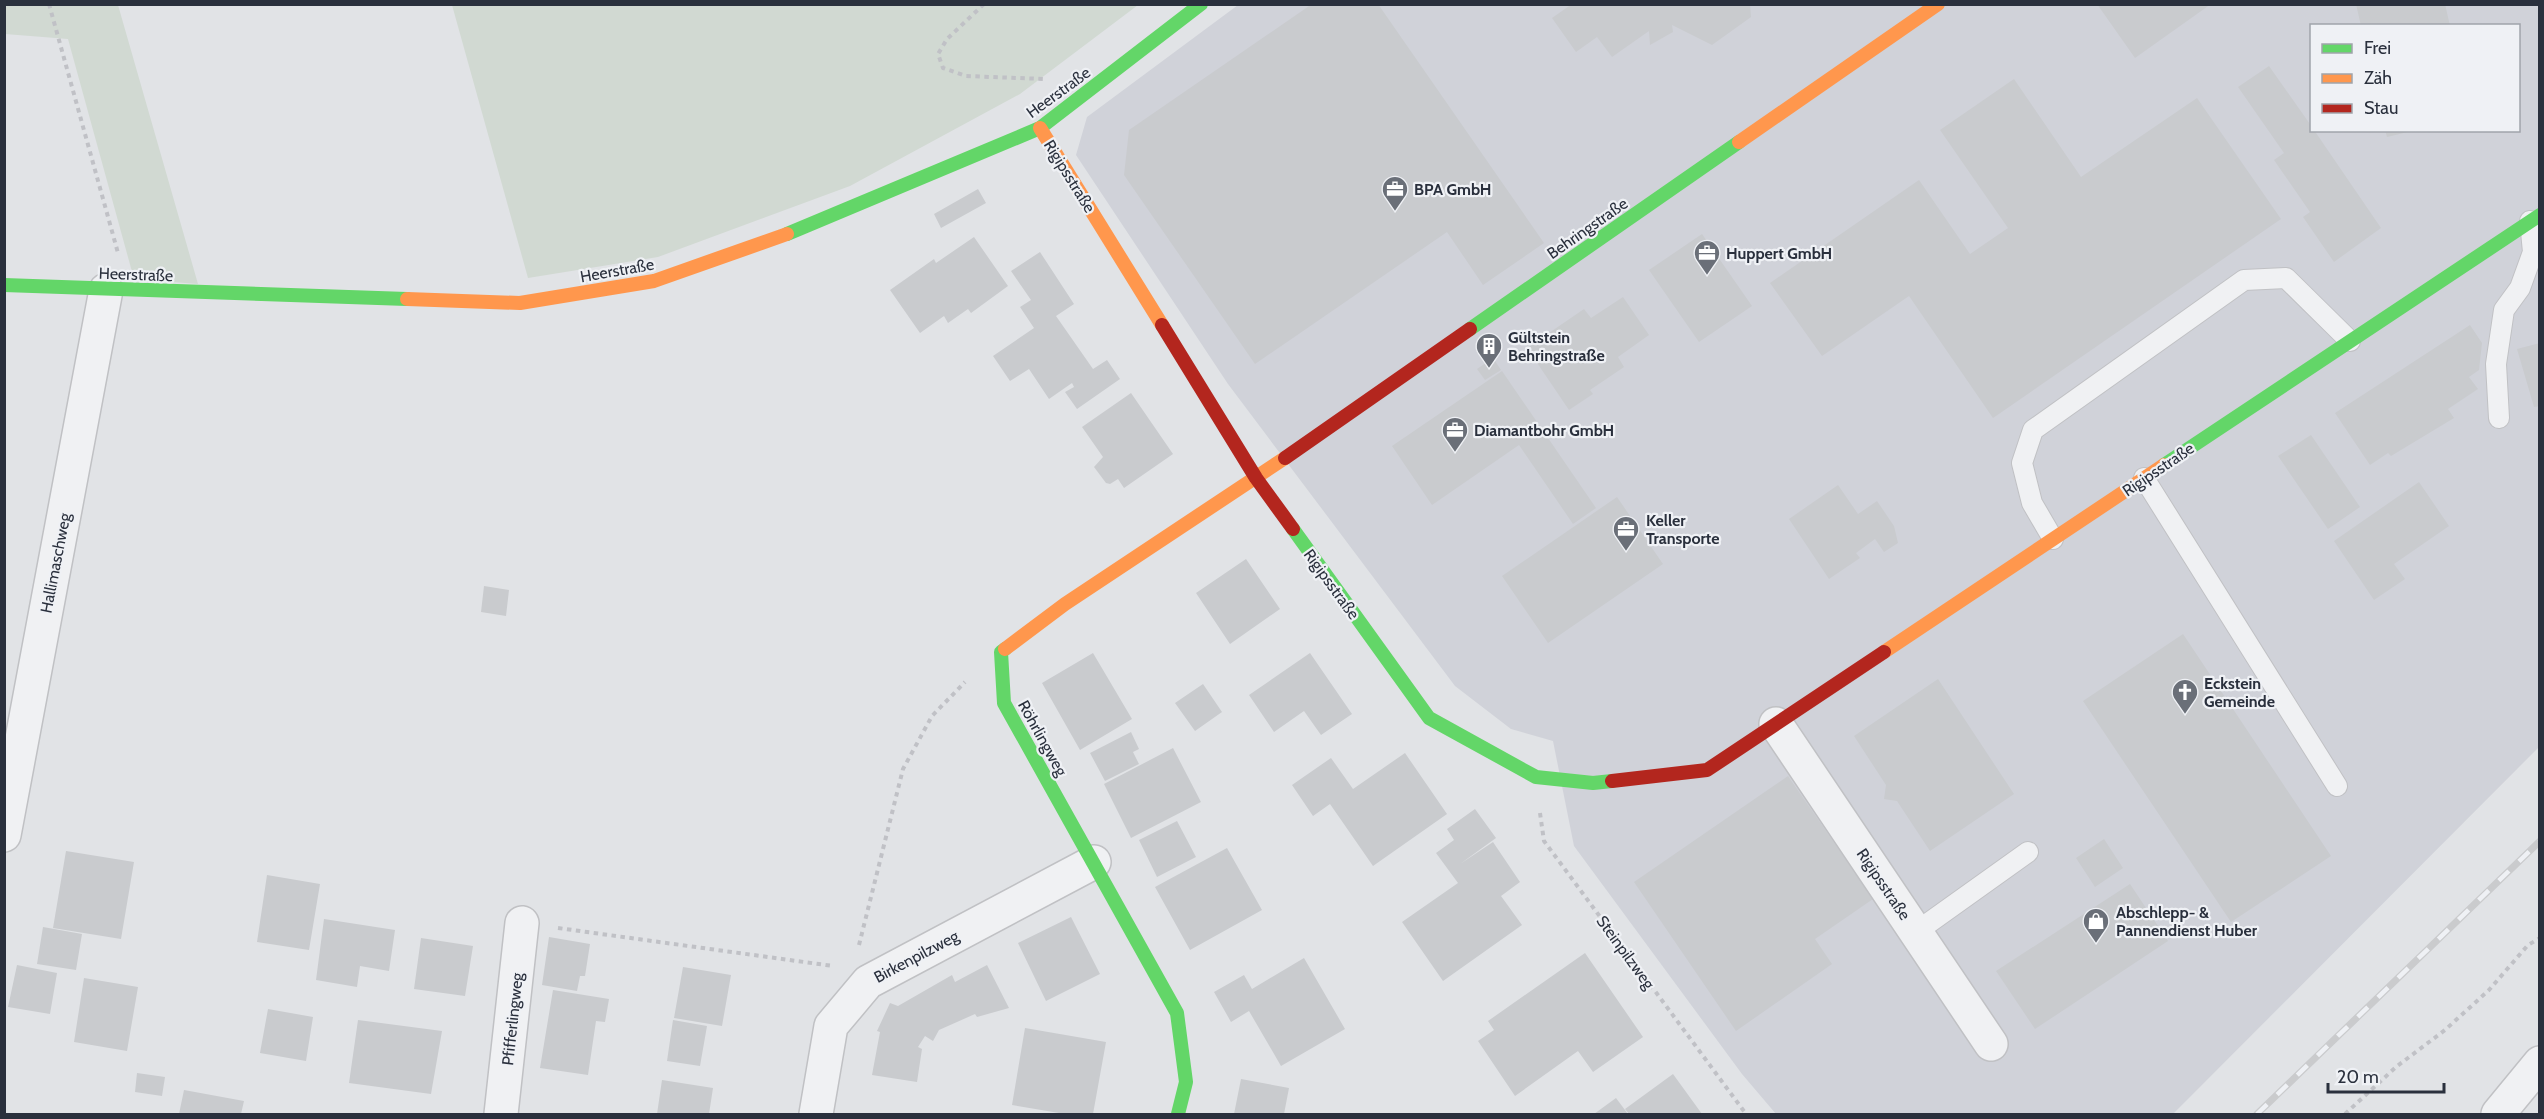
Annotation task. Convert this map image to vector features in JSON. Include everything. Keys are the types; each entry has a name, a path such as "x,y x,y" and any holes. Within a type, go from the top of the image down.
{"street":[{"name":"Heerstraße","path":"4,285 520,303 654,281 816,224 1040,128 1201,4"},
{"name":"Behringstraße","path":"1256,478 1938,4"},
{"name":"Rigipsstraße","path":"1040,128 1256,478 1429,718 1536,777 1593,783 1707,770 2535,218"},
{"name":"Hallimaschweg","path":"4,835 106,290"},
{"path":"1001,664 1001,652 1065,604 1256,478"},
{"name":"Röhrlingweg","path":"1001,664 1004,703 1177,1013 1186,1082 1178,1114"},
{"name":"Rigipsstraße","path":"1776,724 1991,1044"},
{"name":"Birkenpilzweg","path":"816,1114 831,1026 868,982 1094,862"},
{"name":"Pfifferlingweg","path":"501,1114 522,923"},
{"path":"2498,1114 2540,1063"}],"lane":[{"path":"2499,418 2496,364 2504,310 2520,288 2533,252 2535,218"},
{"path":"2053,539 2032,503 2022,463 2033,430 2244,280 2286,278 2350,340"},
{"path":"2144,478 2337,786"},
{"path":"1916,932 2028,852"}],"path":[{"path":"50,4 118,255"},
{"path":"984,4 947,39 938,54 943,68 966,76 1048,79"},
{"path":"857,953 903,769 932,716 964,683 1001,664"},
{"name":"Steinpilzweg","path":"1536,777 1544,841 1746,1114"},
{"path":"522,923 840,967"},
{"path":"2345,1114 2396,1067 2454,1022 2489,990 2528,945 2540,938"}],"shaded area":[{"path":"452,4 1138,5 1020,94 850,186 658,257 528,278"},
{"path":"4,5 118,5 198,284 134,279 68,39 5,34"},
{"path":"1238,5 2539,5 2539,747 2173,1114 1776,1114 1742,1074 1574,846 1553,741 1511,729 1455,686 1228,384 1076,155 1087,117"}],"building":[{"path":"1312,4 1378,4 1544,243 1483,285 1447,232 1255,364 1124,175 1129,130"},
{"path":"1572,4 1750,4 1751,17 1712,45 1672,25 1673,32 1650,45 1649,31 1612,57 1597,37 1576,52 1552,18"},
{"path":"2097,4 2211,4 2135,58"},
{"path":"2356,4 2445,4 2450,24 2361,24"},
{"path":"2269,66 2310,124 2310,132 2315,132 2381,228 2334,262 2303,217 2310,212 2274,160 2284,153 2238,87"},
{"path":"2014,79 2081,177 2197,98 2281,219 1993,418 1909,296 1822,356 1770,283 1919,180 1970,254 2008,228 1940,130"},
{"path":"2386,132 2408,132 2387,137"},
{"path":"978,189 986,203 941,228 934,214"},
{"path":"1702,234 1752,306 1699,342 1649,270"},
{"path":"974,237 1008,286 971,313 968,309 948,323 944,316 920,333 890,290 934,259 936,263"},
{"path":"1040,252 1074,304 1056,316 1093,369 1107,360 1120,379 1077,409 1065,392 1074,387 1072,383 1049,399 1029,369 1010,381 993,356 1034,328 1020,307 1031,300 1011,271"},
{"path":"1623,297 1649,335 1618,357 1624,367 1590,390 1593,394 1569,410 1527,348 1584,309 1591,318"},
{"path":"2470,325 2482,343 2479,370 2469,377 2478,389 2448,409 2454,418 2391,456 2388,453 2370,465 2335,413"},
{"path":"2540,343 2540,406 2534,407 2517,349"},
{"name":"Gültstein Behringstraße","path":"1493,358 1501,370 1485,380 1477,369"},
{"path":"1502,371 1596,508 1573,524 1519,445 1432,505 1392,446"},
{"path":"1131,393 1173,454 1124,488 1118,479 1110,484 1106,483 1094,467 1103,457 1082,427"},
{"path":"2311,435 2360,507 2328,529 2278,456"},
{"path":"2419,482 2449,526 2394,564 2405,579 2374,600 2334,541"},
{"path":"1838,485 1858,514 1877,501 1894,526 1898,543 1884,552 1875,539 1856,553 1860,558 1829,579 1789,519"},
{"path":"1617,497 1663,564 1548,643 1502,576"},
{"path":"1246,559 1280,609 1230,644 1196,593"},
{"path":"484,586 509,590 506,616 481,612"},
{"path":"2183,634 2331,856 2231,922 2083,701"},
{"path":"1093,653 1132,719 1080,750 1042,683"},
{"path":"1310,653 1352,714 1321,735 1304,711 1274,732 1249,695"},
{"path":"1938,679 2014,794 1930,851 1897,801 1884,799 1886,785 1854,736"},
{"path":"1203,684 1222,712 1195,731 1175,703"},
{"path":"1131,732 1139,749 1133,752 1139,764 1105,781 1090,753"},
{"path":"1173,748 1201,802 1131,838 1104,784"},
{"path":"1405,753 1447,814 1373,866 1330,804 1313,816 1292,785 1331,758 1353,789"},
{"path":"1788,776 1873,899 1815,939 1832,964 1736,1031 1634,882"},
{"path":"1475,809 1496,838 1460,864 1493,842 1520,882 1501,896 1522,925 1443,981 1402,922 1458,883 1436,853 1454,840 1447,829"},
{"path":"1177,821 1196,857 1157,877 1139,840"},
{"path":"2104,839 2123,868 2095,887 2076,858"},
{"path":"1227,848 1262,910 1190,950 1155,887"},
{"path":"66,851 134,862 121,939 53,928"},
{"path":"267,875 320,884 309,950 257,942"},
{"path":"2130,884 2168,941 2035,1029 1996,971"},
{"path":"1071,917 1100,974 1046,1001 1018,943"},
{"path":"324,919 395,930 389,971 360,966 357,987 316,980"},
{"path":"43,927 82,934 76,970 37,964"},
{"path":"549,937 590,944 585,976 580,976 577,991 542,985"},
{"path":"421,938 473,946 465,996 414,989"},
{"path":"1585,953 1643,1037 1593,1072 1578,1051 1515,1096 1478,1041 1494,1030 1488,1021"},
{"path":"1304,958 1345,1029 1281,1066 1249,1011 1231,1022 1214,992 1244,975 1252,989"},
{"path":"17,965 57,973 50,1014 8,1007"},
{"path":"987,965 1009,1008 977,1017 975,1014 939,1030 933,1041 925,1036 918,1047 922,1049 917,1082 872,1075 880,1032 877,1031 890,1003 898,1006 952,975 955,982"},
{"path":"683,967 731,975 722,1026 674,1018"},
{"path":"84,978 138,987 127,1051 74,1042"},
{"path":"553,990 609,999 605,1022 596,1021 588,1075 540,1068"},
{"path":"268,1009 313,1017 306,1061 260,1053"},
{"path":"358,1020 442,1031 431,1094 349,1083"},
{"path":"673,1020 707,1026 700,1066 667,1061"},
{"path":"1025,1028 1106,1042 1093,1114 1065,1114 1012,1105"},
{"path":"137,1073 165,1077 162,1096 135,1092"},
{"path":"1673,1074 1702,1114 1629,1114 1625,1109"},
{"path":"1241,1079 1289,1088 1284,1114 1234,1114"},
{"path":"662,1080 713,1088 709,1114 657,1114"},
{"path":"184,1090 244,1101 241,1114 179,1114"},
{"path":"1616,1098 1628,1114 1594,1114"}],"railway":[{"path":"2257,1114 2540,841"}],"traffic: fast":[{"path":"787,234 1040,128 1201,4"},
{"path":"1470,329 1739,142"},
{"path":"2164,465 2540,215"},
{"path":"4,285 407,299"},
{"path":"1293,529 1429,718 1536,777 1593,783 1612,781"},
{"path":"1005,649 1001,652 1004,703 1177,1013 1186,1082 1178,1114"}],"traffic: slow":[{"path":"1739,142 1938,4"},
{"path":"1040,128 1162,325"},
{"path":"407,299 520,303 654,281 787,234"},
{"path":"1005,649 1065,604 1285,458"},
{"path":"1884,652 2164,465"}],"traffic: jam":[{"path":"1162,325 1256,478 1293,529"},
{"path":"1285,458 1470,329"},
{"path":"1612,781 1707,770 1884,652"}],"place":[{"name":"BPA GmbH","path":"1395,212"},
{"name":"Huppert GmbH","path":"1707,276"},
{"name":"Gültstein Behringstraße","path":"1489,369"},
{"name":"Diamantbohr GmbH","path":"1455,453"},
{"name":"Keller Transporte","path":"1626,552"},
{"name":"Eckstein Gemeinde","path":"2185,715"},
{"name":"Abschlepp- & Pannendienst Huber","path":"2096,944"}]}
